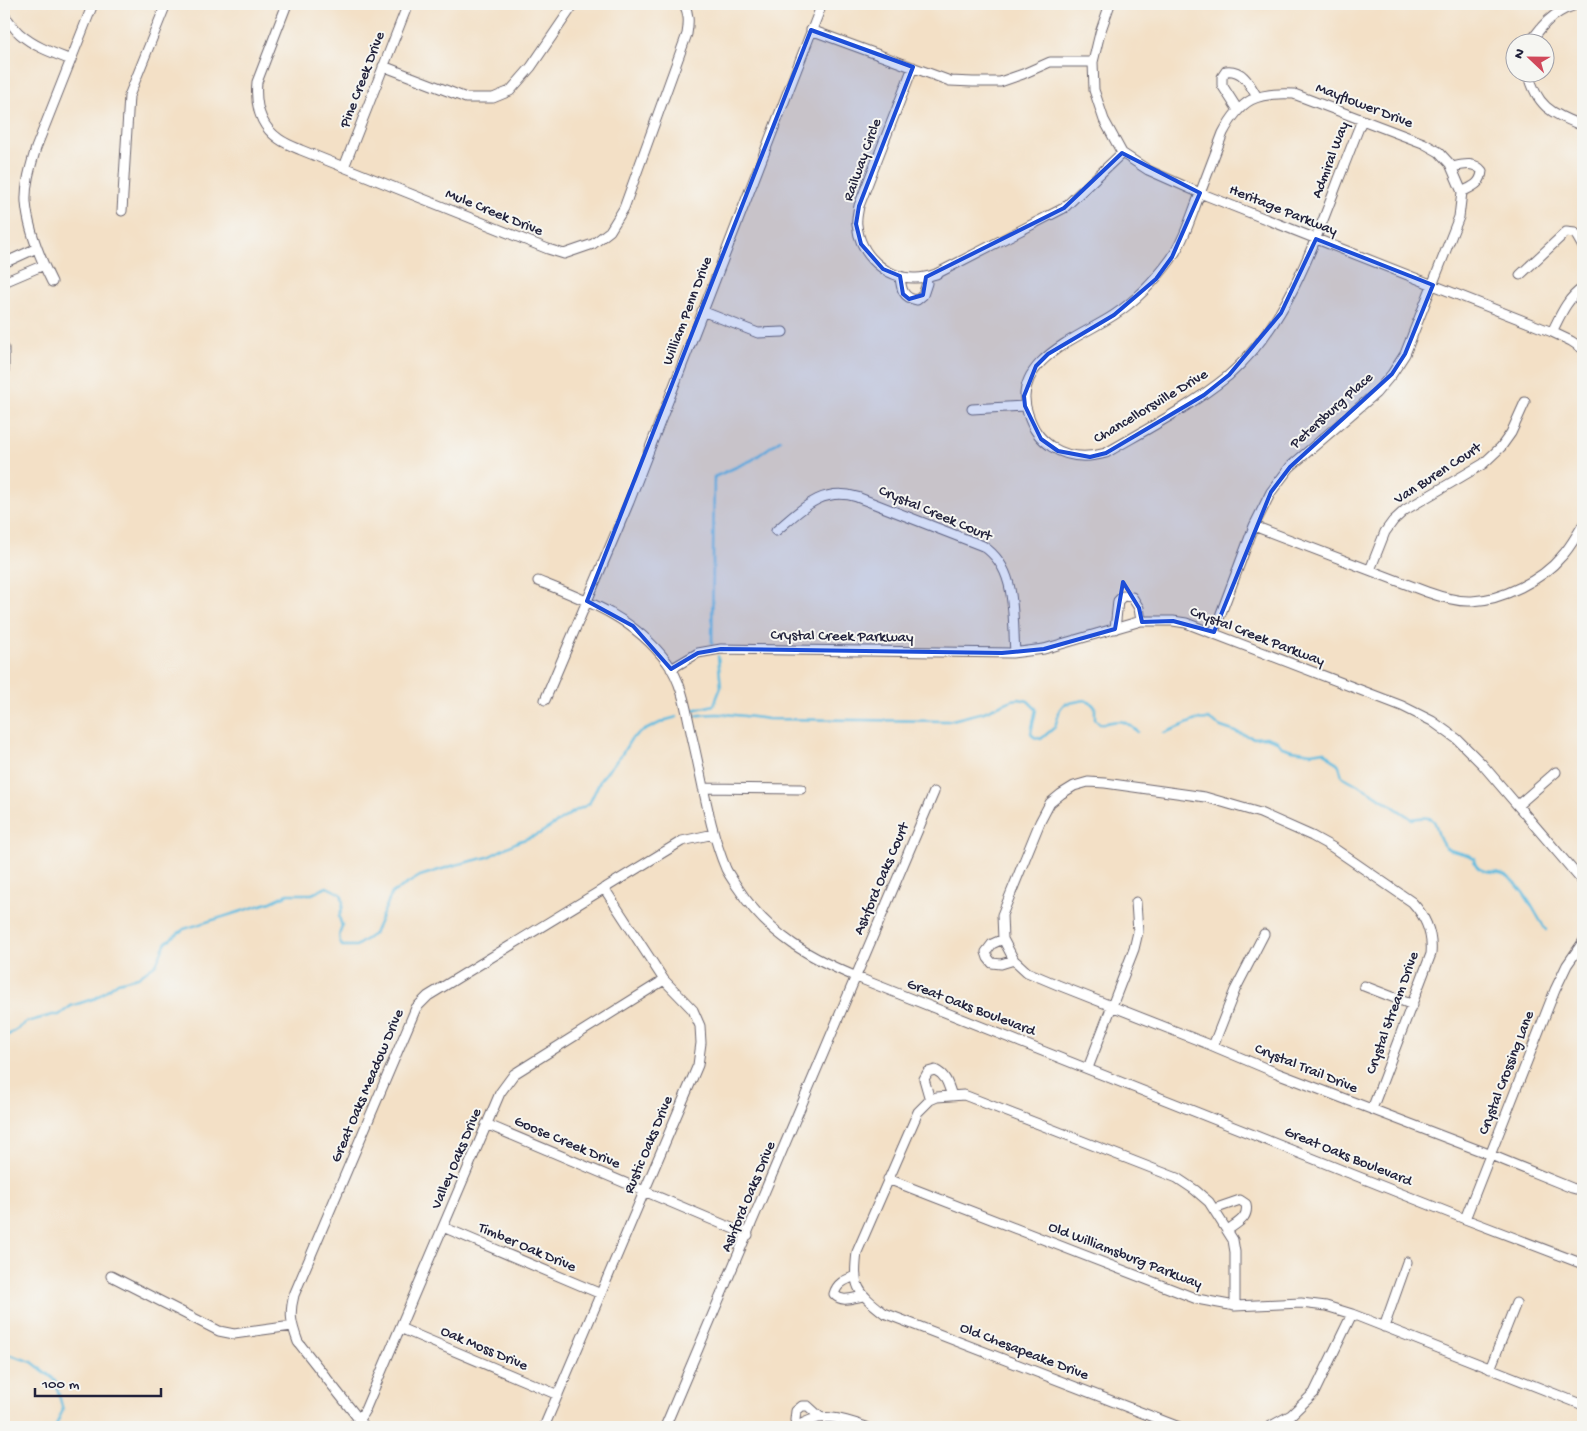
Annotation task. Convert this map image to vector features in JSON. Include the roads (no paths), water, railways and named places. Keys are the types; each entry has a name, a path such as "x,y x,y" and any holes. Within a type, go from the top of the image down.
{"street":[{"path":"52,282 37,248 26,201 28,173 36,148 93,4"},
{"path":"122,211 129,96 166,4"},
{"name":"Mule Creek Drive","path":"287,4 257,82 256,95 258,108 265,124 279,139 301,150 548,250 564,254 593,244 610,231 624,208 687,34 689,23 688,13 684,4"},
{"name":"Pine Creek Drive","path":"344,167 408,4"},
{"path":"383,66 466,98 493,98 510,91 531,67 574,4"},
{"name":"William Penn Drive","path":"545,700 629,502 822,4"},
{"name":"Heritage Parkway","path":"1110,4 1093,62 1094,90 1104,120 1122,153 1148,170 1200,193 1552,332 1583,349"},
{"path":"1537,32 1555,14 1581,4"},
{"path":"4,16 18,33 28,40 47,51 70,60"},
{"path":"811,30 950,81 1000,82 1050,62 1093,62"},
{"name":"Railway Circle","path":"913,67 859,206 856,224 861,244 871,258 883,269 900,276 917,279 936,274 1064,208 1122,153"},
{"path":"1238,110 1222,85 1222,77 1226,71 1233,70 1242,75 1257,97"},
{"path":"1531,82 1533,90 1544,106 1563,118 1583,126"},
{"name":"Mayflower Drive","path":"1200,193 1223,133 1231,118 1243,104 1257,97 1273,93 1294,94 1423,143 1439,152 1452,168 1462,192 1459,217 1433,285"},
{"name":"Admiral Way","path":"1316,239 1362,120"},
{"path":"1452,168 1471,164 1482,170 1481,178 1477,184 1462,192"},
{"path":"972,409 1025,406 1024,396 1030,379 1036,366 1048,354 1114,315 1136,299 1156,279 1180,243 1200,193"},
{"path":"1520,274 1566,232 1575,233 1583,247"},
{"name":"Chancellorsville Drive","path":"1025,406 1032,425 1041,439 1058,451 1076,456 1090,457 1106,453 1204,395 1252,352 1281,313 1297,283 1316,239"},
{"path":"4,263 37,248"},
{"path":"4,282 44,265"},
{"path":"900,276 903,294 909,299 916,300 923,296 927,283 926,276"},
{"name":"Petersburg Place","path":"1214,632 1254,526 1271,492 1290,467 1376,393 1392,374 1405,354 1433,285"},
{"path":"1552,332 1565,306 1583,288"},
{"path":"702,311 758,333 784,332"},
{"path":"4,348 4,370"},
{"name":"Van Buren Court","path":"1370,570 1385,532 1393,521 1404,510 1483,464 1501,447 1511,433 1524,402"},
{"name":"Crystal Creek Court","path":"776,531 819,498 838,493 857,497 983,546 1001,563 1008,582 1015,652"},
{"path":"1254,526 1444,598 1473,601 1522,588 1544,574 1562,557 1583,525"},
{"name":"Great Oaks Boulevard","path":"538,580 587,601 633,626 668,663 680,687 714,834 727,870 747,903 777,933 809,955 856,977 1583,1264"},
{"path":"1115,629 1118,600 1123,596 1132,597 1138,608 1141,621"},
{"name":"Crystal Creek Parkway","path":"671,669 698,653 722,649 1015,652 1044,649 1141,621 1186,623 1214,632 1402,706 1432,721 1457,739 1482,764 1583,882"},
{"path":"1518,805 1556,772"},
{"name":"Crystal Stream Drive","path":"1112,1007 1027,972 1014,960 1003,940 1002,920 1006,904 1040,822 1050,804 1074,786 1088,782 1205,797 1260,813 1332,847 1412,902 1425,920 1432,943 1428,965 1372,1109"},
{"path":"704,788 802,789"},
{"name":"Ashford Oaks Court","path":"856,977 934,792"},
{"name":"Great Oaks Meadow Drive","path":"365,1427 298,1342 292,1326 290,1311 294,1295 416,1008 428,996 682,841 714,834"},
{"name":"Rustic Oaks Drive","path":"544,1427 698,1065 701,1043 700,1026 693,1010 664,980 604,888"},
{"path":"1088,1068 1137,939 1136,902"},
{"path":"1213,1046 1235,990 1264,934"},
{"path":"1003,940 992,944 986,952 988,958 992,963 1001,964 1014,960"},
{"name":"Crystal Crossing Lane","path":"1465,1219 1557,983 1583,942"},
{"name":"Ashford Oaks Drive","path":"665,1427 856,977"},
{"name":"Valley Oaks Drive","path":"359,1420 365,1410 500,1093 514,1074 664,980"},
{"path":"1364,986 1413,1005"},
{"name":"Crystal Trail Drive","path":"1112,1007 1213,1046 1286,1077 1583,1191"},
{"path":"952,1096 946,1078 942,1073 935,1070 928,1072 924,1079 930,1100 937,1097 952,1096 964,1095 1177,1178 1196,1190 1209,1202 1228,1230 1232,1240 1235,1252 1235,1306"},
{"name":"Old Chesapeake Drive","path":"930,1100 918,1112 857,1252 856,1284 863,1296 884,1313 1179,1427"},
{"name":"Goose Creek Drive","path":"486,1124 748,1235"},
{"name":"Old Williamsburg Parkway","path":"888,1179 1197,1300 1235,1306 1301,1303 1326,1306 1352,1314 1583,1405"},
{"path":"1214,1209 1240,1200 1246,1204 1248,1211 1245,1217 1228,1230"},
{"name":"Timber Oak Drive","path":"443,1227 601,1294"},
{"path":"1384,1327 1407,1262"},
{"path":"111,1276 219,1331 234,1334 292,1326"},
{"path":"855,1276 841,1282 836,1287 834,1294 838,1298 847,1300 863,1296"},
{"path":"1490,1369 1516,1303"},
{"path":"1271,1427 1291,1415 1314,1393 1352,1314"},
{"name":"Oak Moss Drive","path":"400,1328 558,1395"},
{"path":"820,1417 808,1406 802,1406 796,1411 795,1420 797,1427 820,1417 844,1419 866,1427"},
{"path":"351,1427 359,1420"}],"waterway":[{"path":"712,644 714,477 752,460 780,440"},
{"path":"693,710 714,705 721,687 718,656"},
{"path":"694,716 721,714 768,719 948,721 984,712 1019,699 1028,701 1036,709 1031,733 1034,737 1041,739 1055,727 1060,709 1064,704 1085,700 1095,707 1095,719 1100,724 1120,721 1128,724 1138,732"},
{"path":"4,1038 27,1022 59,1015 71,1006 96,998 118,982 138,977 156,964 166,942 184,929 271,902 288,894 312,894 327,887 341,894 343,903 339,917 342,926 340,941 342,946 356,946 374,934 392,893 420,876 488,857 517,842 539,834 589,804 601,779 622,754 631,739 666,720 677,717"},
{"path":"1164,733 1196,720 1208,719 1221,727 1254,738 1266,737 1277,741 1282,747 1292,750 1311,753 1324,751 1339,766 1342,776 1412,819 1423,817 1434,821 1441,842 1445,847 1474,858 1475,864 1482,870 1507,876 1519,887 1546,930"},
{"path":"4,1353 32,1362 55,1380 63,1410 55,1427"}]}
